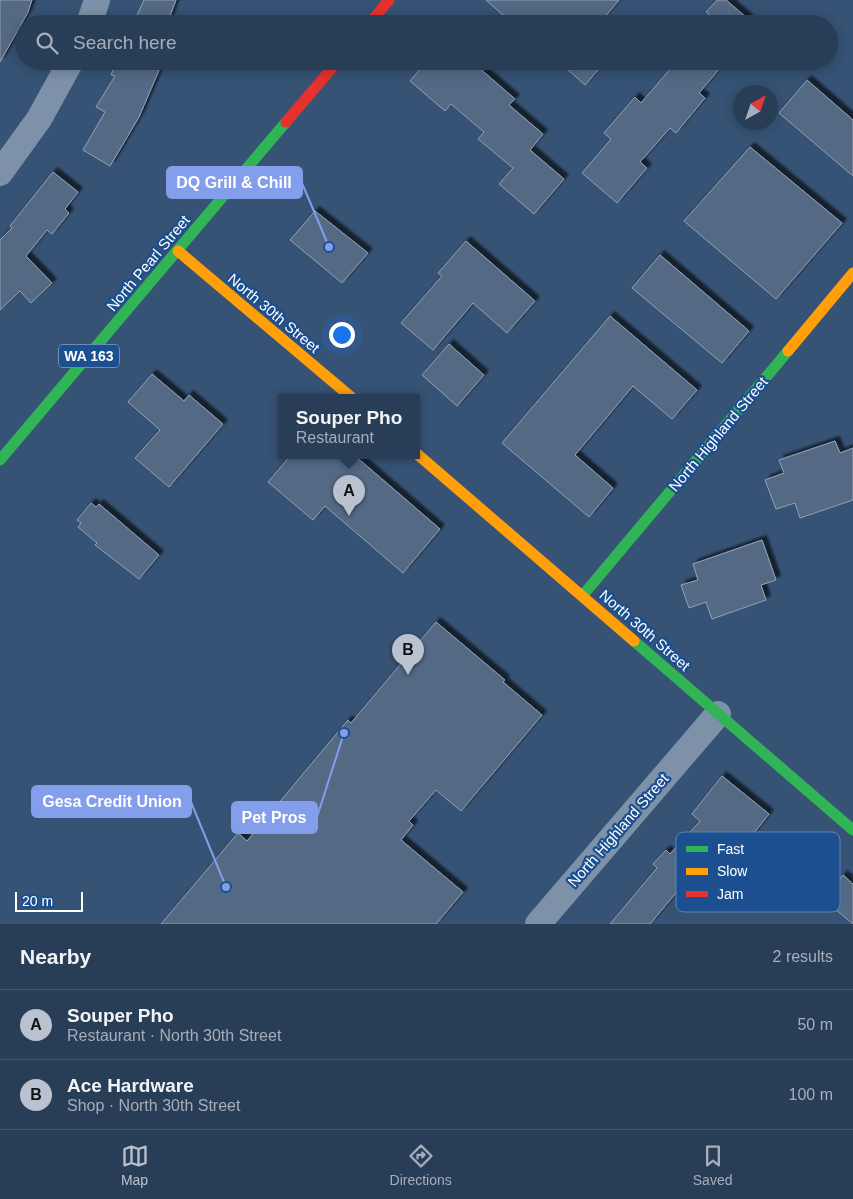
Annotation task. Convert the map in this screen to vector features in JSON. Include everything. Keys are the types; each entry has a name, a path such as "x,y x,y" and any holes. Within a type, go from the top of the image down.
{"main road":[{"path":"376,15 389,0"},
{"name":"North Pearl Street","path":"0,460 330,70"},
{"name":"North 30th Street","path":"178,251 347,394"},
{"name":"North Highland Street","path":"583,595 853,273"},
{"name":"North 30th Street","path":"420,456 583,595 853,830"}],"street":[{"path":"92,15 97,0"},
{"path":"0,172 39,119 66,70"},
{"name":"North Highland Street","path":"538,924 718,714"}],"building":[{"path":"0,0 32,0 26,15 15,15 15,35 0,62"},
{"path":"144,0 176,0 170,15 137,15"},
{"path":"486,0 619,0 606,15 503,15"},
{"path":"717,0 726,0 744,15 710,15 706,12"},
{"path":"113,70 159,70 139,117 110,166 83,150 105,112 96,107 115,76 111,75"},
{"path":"419,70 481,70 515,99 509,105 543,134 530,150 564,179 534,214 499,184 513,168 478,139 484,132 451,104 445,111 410,81"},
{"path":"568,70 598,70 585,85"},
{"path":"669,70 718,70 699,93 705,98 676,133 670,128 640,162 647,168 617,203 582,173 611,139 604,133 635,97 641,103"},
{"path":"807,80 853,120 853,176 779,113"},
{"path":"750,147 842,223 776,299 684,221"},
{"path":"53,172 78,192 65,209 69,213 52,234 47,230 26,256 52,283 31,303 20,291 0,310 0,240 12,228 10,226"},
{"path":"315,211 368,253 342,283 290,240"},
{"path":"466,241 535,301 507,333 473,303 433,350 401,323 442,276 438,273"},
{"path":"660,255 749,331 722,363 632,288"},
{"path":"610,316 697,390 672,419 633,386 575,455 613,488 589,517 502,443"},
{"path":"449,344 484,375 457,406 422,375"},
{"path":"152,374 184,401 189,395 223,424 169,487 135,458 160,430 128,402"},
{"path":"835,441 840,453 853,448 853,500 800,518 795,503 776,509 765,480 784,473 779,460"},
{"path":"288,459 359,459 440,529 403,573 325,506 313,520 268,482"},
{"path":"91,503 96,507 99,504 159,555 139,579 95,545 97,543 78,527 81,523 77,520"},
{"path":"762,540 776,580 761,585 766,600 712,619 706,602 689,608 681,585 698,580 693,564"},
{"path":"436,622 505,680 503,682 542,715 461,811 436,790 409,821 413,825 401,840 463,892 436,924 161,924 238,833 247,841 348,720 351,723"},
{"path":"722,776 769,814 755,832 690,832 700,821 692,814"},
{"path":"676,847 676,893 650,924 610,924 657,868 653,864 666,850 670,854"},
{"path":"843,875 853,884 853,924 839,912 840,879"}],"traffic: fast":[{"path":"0,460 286,122"},
{"path":"583,595 788,351"},
{"path":"634,641 853,830"}],"traffic: slow":[{"path":"178,251 347,394"},
{"path":"788,351 853,273"},
{"path":"420,456 634,641"}],"traffic: jam":[{"path":"376,15 389,0"},
{"path":"286,122 330,70"}],"place":[{"name":"DQ Grill & Chill","path":"329,247"},
{"name":"Souper Pho","path":"349,516"},
{"name":"Ace Hardware","path":"408,675"},
{"name":"Pet Pros","path":"344,733"},
{"name":"Gesa Credit Union","path":"226,887"}]}
